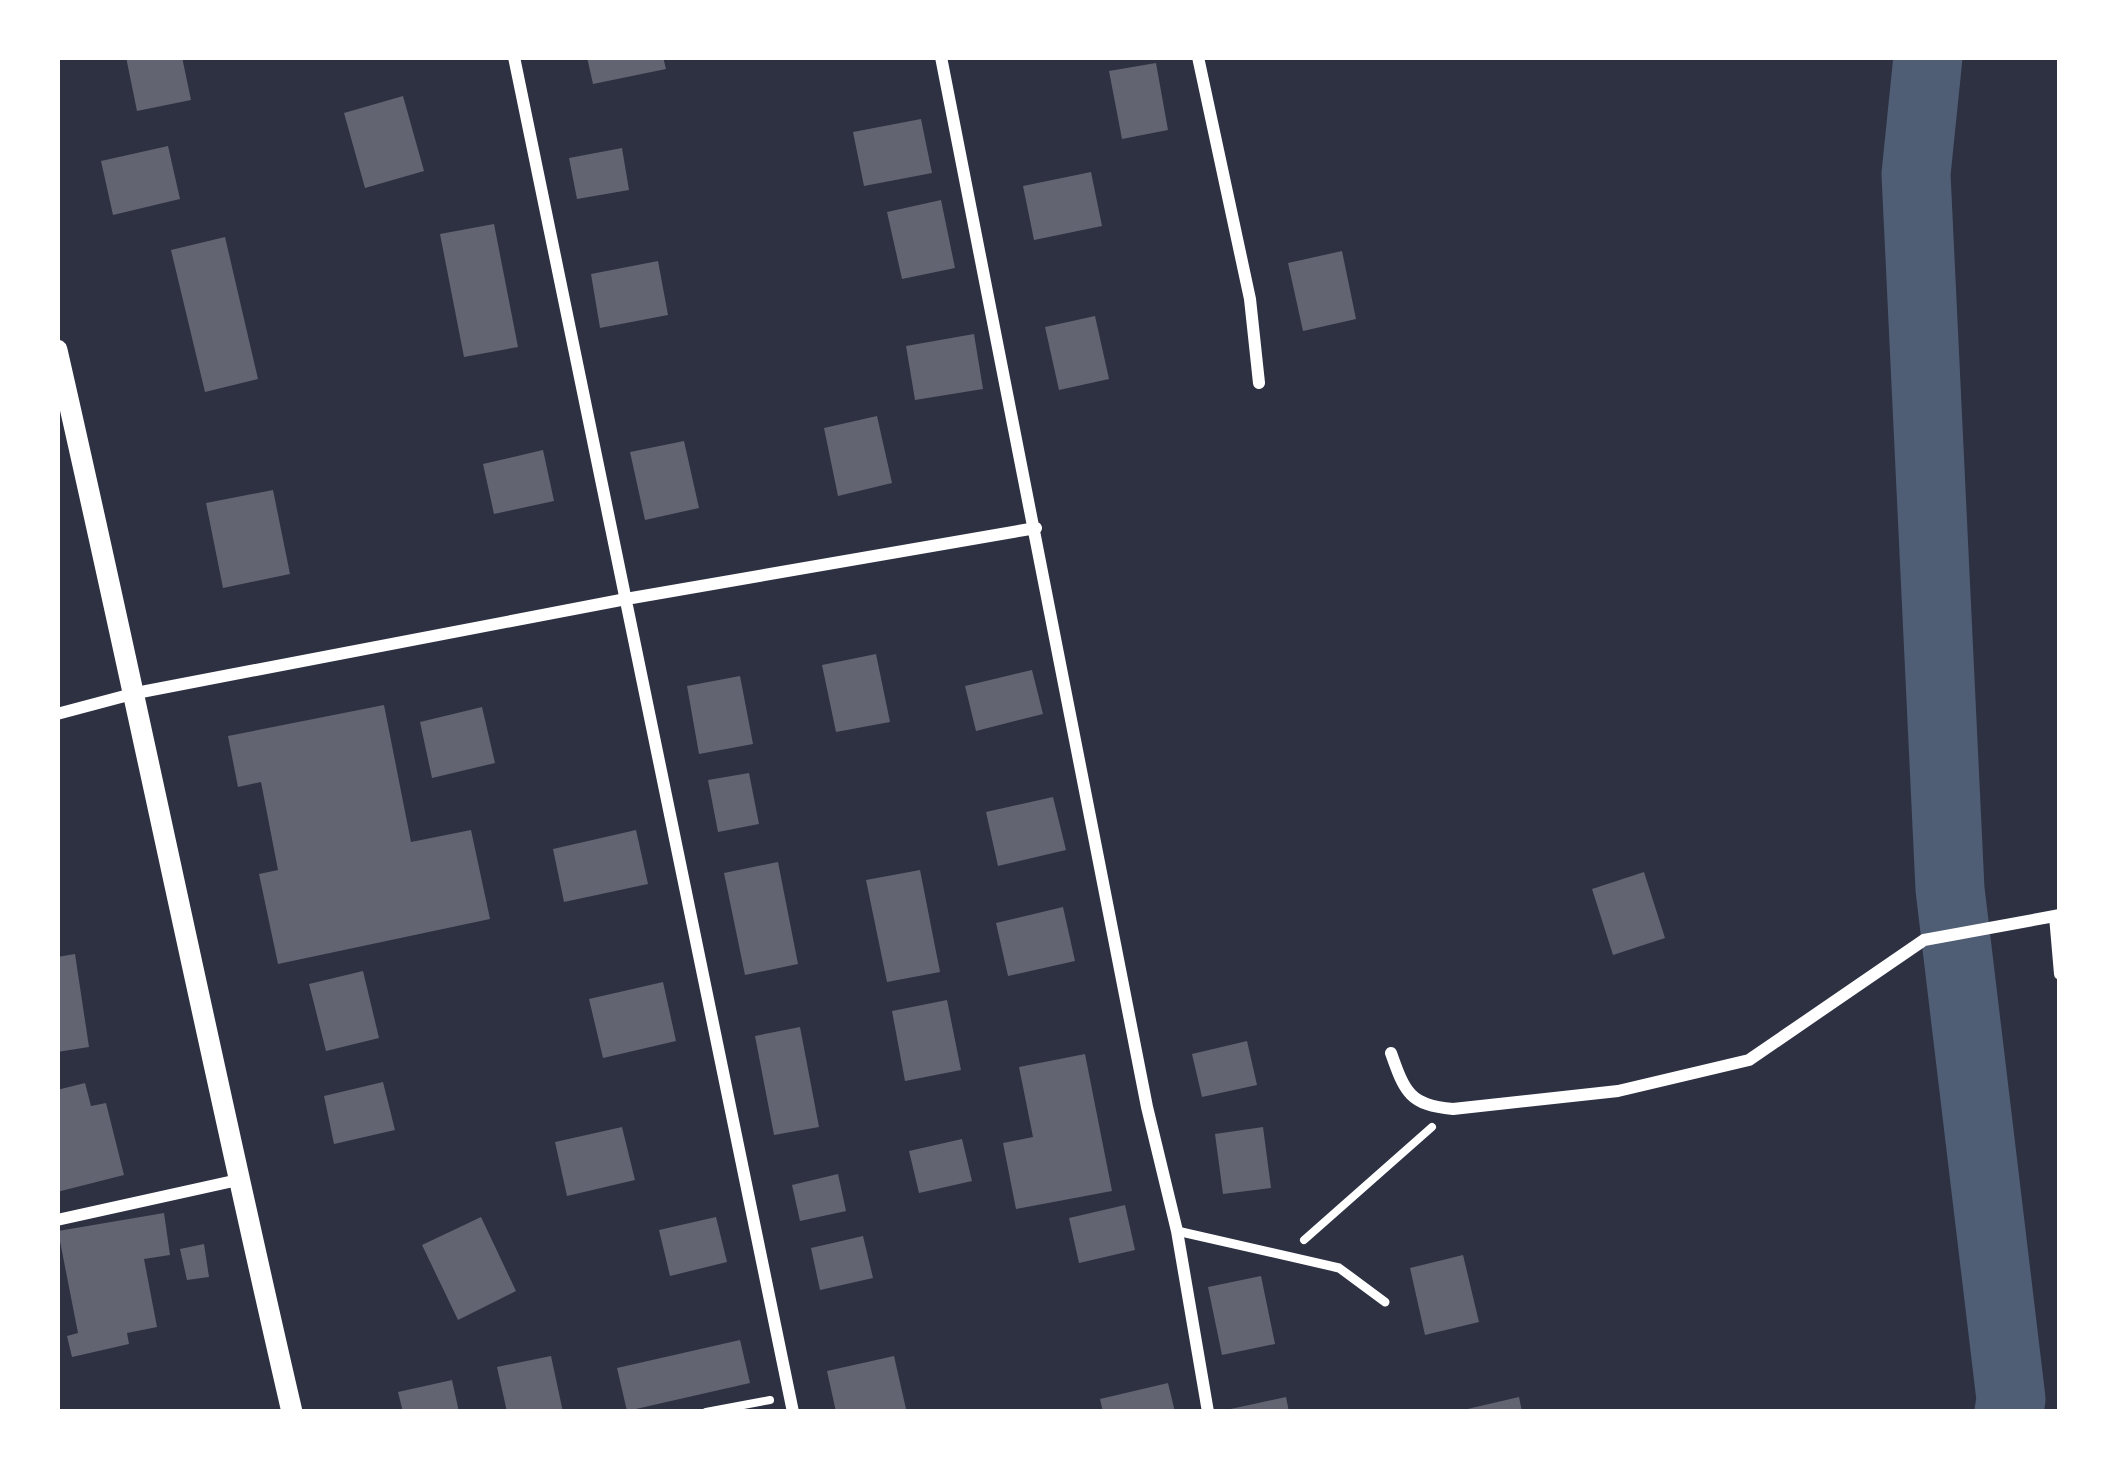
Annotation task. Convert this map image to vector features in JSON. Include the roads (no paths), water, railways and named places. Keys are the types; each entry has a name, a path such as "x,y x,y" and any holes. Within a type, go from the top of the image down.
{"street":[{"path":"514,57 793,1412"},
{"path":"941,57 1147,1108 1177,1231 1208,1412"},
{"path":"1198,57 1250,299 1259,382"},
{"path":"57,350 292,1412"},
{"path":"57,714 136,693 626,599 1036,528"},
{"path":"1391,1053 1404,1090 1426,1106 1453,1109 1618,1091 1748,1060 1924,940 2058,915 2060,974"},
{"path":"57,1220 238,1180"}],"lane":[{"path":"1177,1231 1339,1268 1385,1302"}],"waterway":[{"path":"1928,57 1916,174 1950,889 2009,1412"}]}
